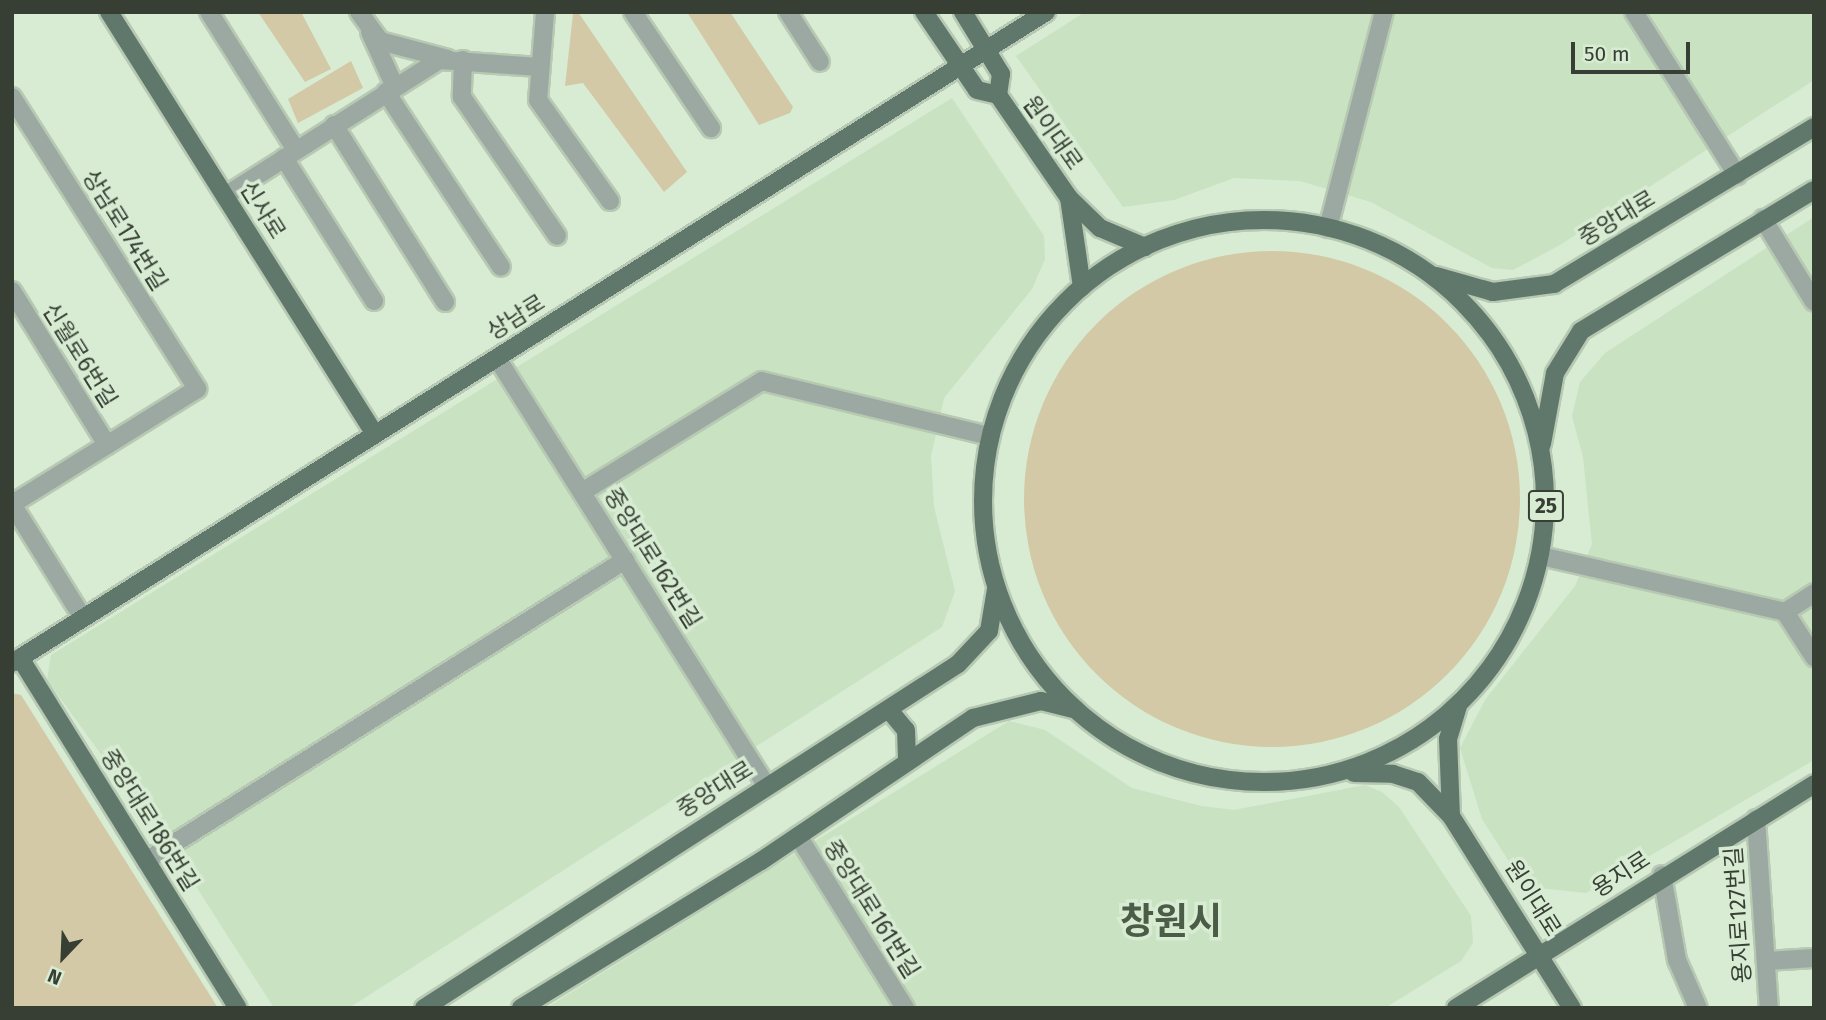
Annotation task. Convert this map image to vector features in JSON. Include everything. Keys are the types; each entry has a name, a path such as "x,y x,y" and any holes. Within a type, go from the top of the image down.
{"main road":[{"name":"신사로","path":"109,12 375,434"},
{"name":"원이대로","path":"924,12 959,67 977,89 998,95 1069,198 1100,228 1145,247"},
{"name":"원이대로","path":"963,12 1001,74 998,95"},
{"name":"상남로","path":"16,660 1046,12"},
{"name":"중앙대로","path":"1430,274 1493,292 1554,284 1814,127"},
{"path":"1541,450 1555,373 1581,331 1814,190"},
{"name":"원이대로","path":"1069,198 1082,287"},
{"name":"25","path":"1235,222 1328,228 1381,246 1430,274 1477,317 1502,352 1527,399 1541,450 1546,503 1541,556 1511,637 1458,706 1390,753 1312,778 1249,781 1187,771 1129,747 1077,710 1028,653 996,586 983,512 990,436 1024,354 1082,287 1145,247 1235,222"},
{"name":"중앙대로","path":"424,1008 766,785 958,664 989,631 996,586"},
{"name":"중앙대로186번길","path":"16,660 238,1008"},
{"path":"521,1008 798,836 973,718 1041,701 1077,710"},
{"path":"1451,816 1448,740 1458,706"},
{"path":"888,710 906,730 907,760"},
{"name":"원이대로","path":"1312,778 1392,774 1418,782 1451,816 1572,1008"},
{"name":"용지로","path":"1456,1008 1662,875 1814,784"}],"street":[{"path":"209,12 374,301"},
{"path":"359,12 370,32 391,89 501,267"},
{"path":"545,12 538,67 538,100 610,201"},
{"path":"633,12 711,128"},
{"path":"788,12 820,62"},
{"path":"1328,228 1384,12"},
{"path":"1634,12 1737,175"},
{"path":"370,32 388,45 456,60 538,67"},
{"path":"225,196 391,89 456,60"},
{"path":"456,60 463,97 557,236"},
{"name":"상남로174번길","path":"12,97 197,389"},
{"path":"12,133 28,123"},
{"path":"334,125 446,302"},
{"path":"1763,219 1814,302"},
{"name":"신월로6번길","path":"12,291 107,445"},
{"name":"중앙대로162번길","path":"497,358 766,785"},
{"path":"582,492 762,381 990,436"},
{"name":"신월로6번길","path":"12,504 197,389"},
{"path":"12,504 83,618"},
{"path":"1541,556 1785,612 1814,657"},
{"path":"146,861 625,560"},
{"path":"1785,612 1814,593"},
{"name":"용지로127번길","path":"1756,819 1769,1008"},
{"name":"중앙대로161번길","path":"798,836 905,1008"},
{"path":"1662,875 1677,960 1698,1008"},
{"path":"1766,961 1814,958"}],"shaded area":[{"path":"258,12 301,12 331,69 305,82"},
{"path":"578,12 687,172 664,192 583,83 565,86 573,14"},
{"path":"687,12 730,12 793,107 790,113 759,125"},
{"path":"1085,12 1814,12 1814,80 1560,245 1513,270 1492,268 1371,202 1300,181 1234,178 1174,200 1123,207 1016,56"},
{"path":"351,61 363,88 298,123 288,99"},
{"path":"952,98 1044,236 1045,259 1032,289 944,398 931,456 934,507 955,591 942,627 349,1008 274,1008 188,874 47,680 51,655"},
{"path":"1814,217 1814,760 1586,893 1539,888 1520,879 1482,819 1460,748 1485,700 1575,586 1592,544 1583,457 1572,416 1580,382 1605,353"},
{"path":"1272,251 1320,256 1367,270 1410,293 1447,324 1478,361 1501,404 1515,451 1520,499 1515,547 1501,594 1478,637 1447,674 1410,705 1367,728 1320,742 1272,747 1224,742 1177,728 1134,705 1097,674 1066,637 1043,594 1029,547 1024,499 1029,451 1043,404 1066,361 1097,324 1134,293 1177,270 1224,256"},
{"path":"12,693 21,695 218,1008 12,1008"},
{"path":"1009,721 1045,730 1132,788 1201,806 1234,810 1365,785 1382,792 1399,807 1471,916 1473,943 1461,961 1385,1008 546,1008"}],"district":[{"name":"창원시","path":"1171,922"}]}
